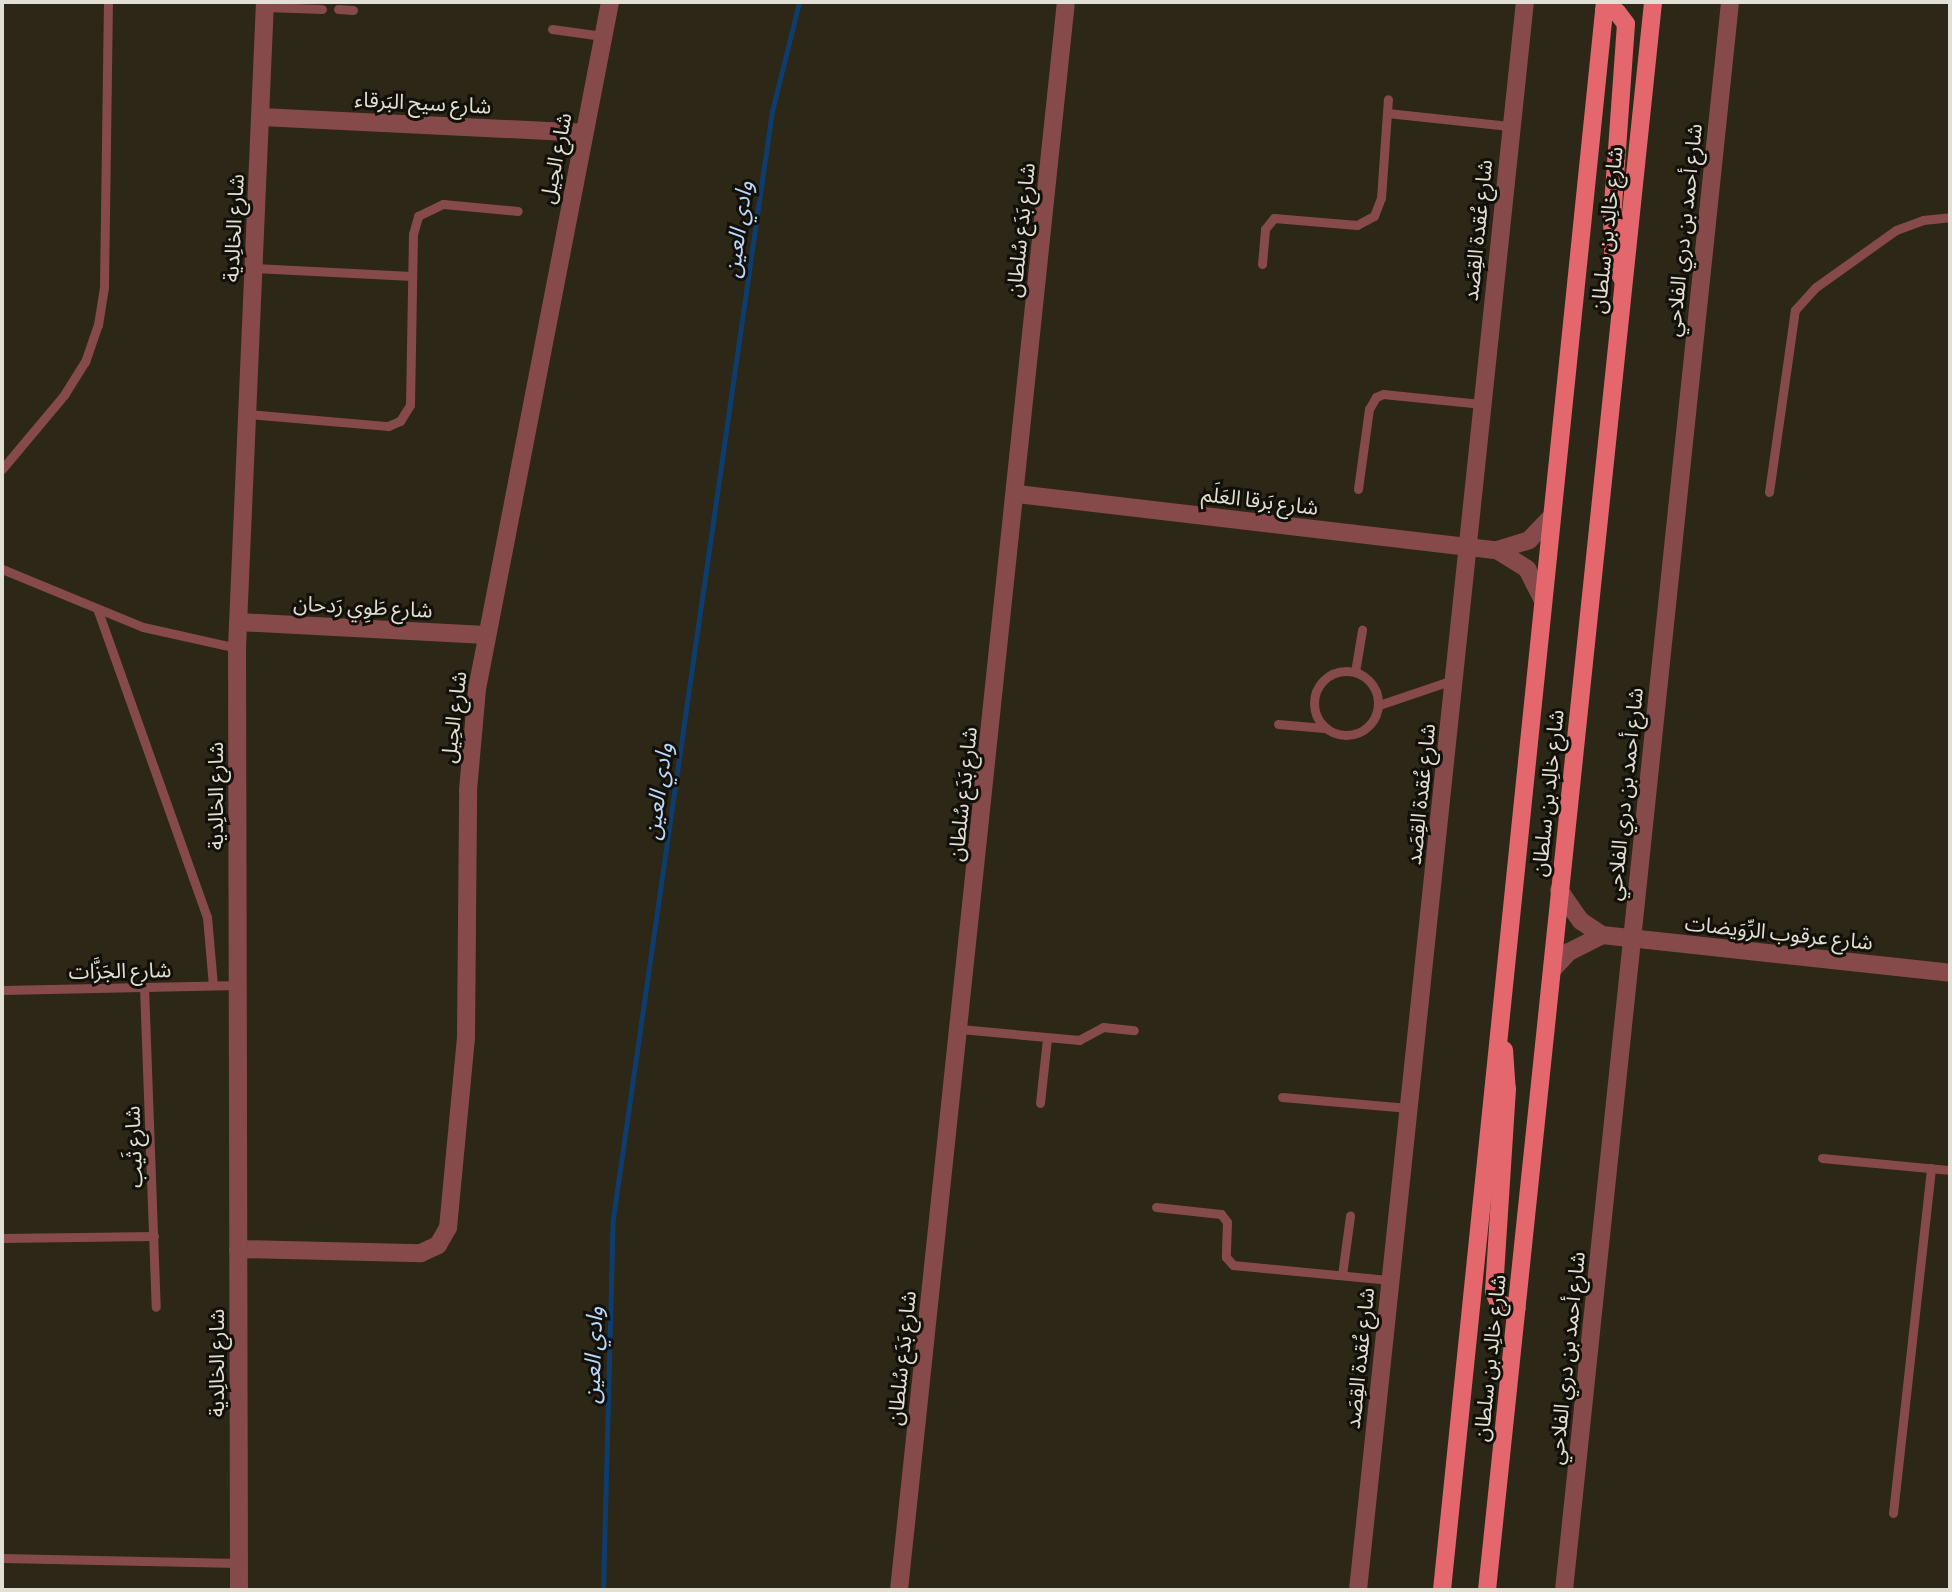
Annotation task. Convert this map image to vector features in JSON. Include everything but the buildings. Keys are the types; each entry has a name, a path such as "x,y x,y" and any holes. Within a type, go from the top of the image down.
{"main road":[{"name":"شارع خالِد بن سلطان","path":"1487,1590 1653,2"},
{"name":"شارع خالِد بن سلطان","path":"1442,1590 1605,6"},
{"path":"1605,6 1617,12 1626,24 1611,235 1623,283"},
{"path":"1499,1030 1507,1089 1494,1292 1504,1308 1517,1308"}],"street":[{"name":"شارع الحِيل","path":"239,1249 410,1254 430,1251 444,1237 466,1037 470,756 486,635 610,2"},
{"name":"شارع بَدَع سُلطان","path":"899,1590 1017,494 1066,2"},
{"name":"شارع عُقدة القِصَد","path":"1358,1590 1525,2"},
{"name":"شارع أحمد بن دري الفلاحي","path":"1564,1590 1730,2"},
{"name":"شارع الخالِدية","path":"239,1590 237,648 265,4"},
{"name":"شارع سيح البَرقاء","path":"261,117 584,133"},
{"name":"شارع بَرقا العَلَم","path":"1017,494 1497,550 1529,540 1552,516"},
{"name":"شارع بَرقا العَلَم","path":"1497,550 1527,569 1543,600"},
{"name":"شارع طَوِي رَدحان","path":"238,622 486,635"},
{"path":"1552,970 1569,952 1602,935 1581,921 1559,890"},
{"name":"شارع عرقوب الرِّوَيضات","path":"1602,935 1950,973"}],"lane":[{"path":"2,469 64,395 85,362 98,325 104,286 108,2"},
{"path":"265,4 322,9"},
{"path":"338,9 353,10"},
{"path":"552,29 603,36"},
{"path":"1262,264 1265,229 1274,218 1357,225 1374,216 1381,198 1388,99"},
{"path":"1387,113 1510,126"},
{"path":"247,414 388,426 400,421 410,405 414,225 425,209 443,204 518,211"},
{"path":"1769,492 1794,310 1816,288 1896,230 1950,218"},
{"path":"254,268 412,276"},
{"path":"1358,489 1368,409 1376,397 1383,394 1482,404"},
{"path":"2,569 98,611 167,633 237,648"},
{"path":"98,611 207,917 213,985"},
{"path":"1355,672 1362,630"},
{"path":"1278,724 1324,728 1344,735 1365,730 1379,705 1376,691 1355,672 1340,671 1318,687 1314,709 1324,728"},
{"path":"1379,705 1455,680"},
{"name":"شارع الجَزَّات","path":"2,990 239,985"},
{"name":"شارع ثَيب","path":"144,987 156,1307"},
{"path":"960,1029 1047,1039 1087,1038 1103,1027 1134,1030"},
{"path":"1040,1103 1047,1039"},
{"path":"1282,1097 1409,1108"},
{"path":"1822,1158 1950,1170"},
{"path":"1894,1513 1931,1168"},
{"path":"1156,1207 1225,1217 1226,1257 1233,1265 1390,1280"},
{"path":"1342,1275 1350,1216"},
{"path":"2,1238 154,1236"},
{"path":"2,1558 239,1563"}],"waterway":[{"name":"وادي العين","path":"603,1590 613,1218 772,111 799,2"}]}
